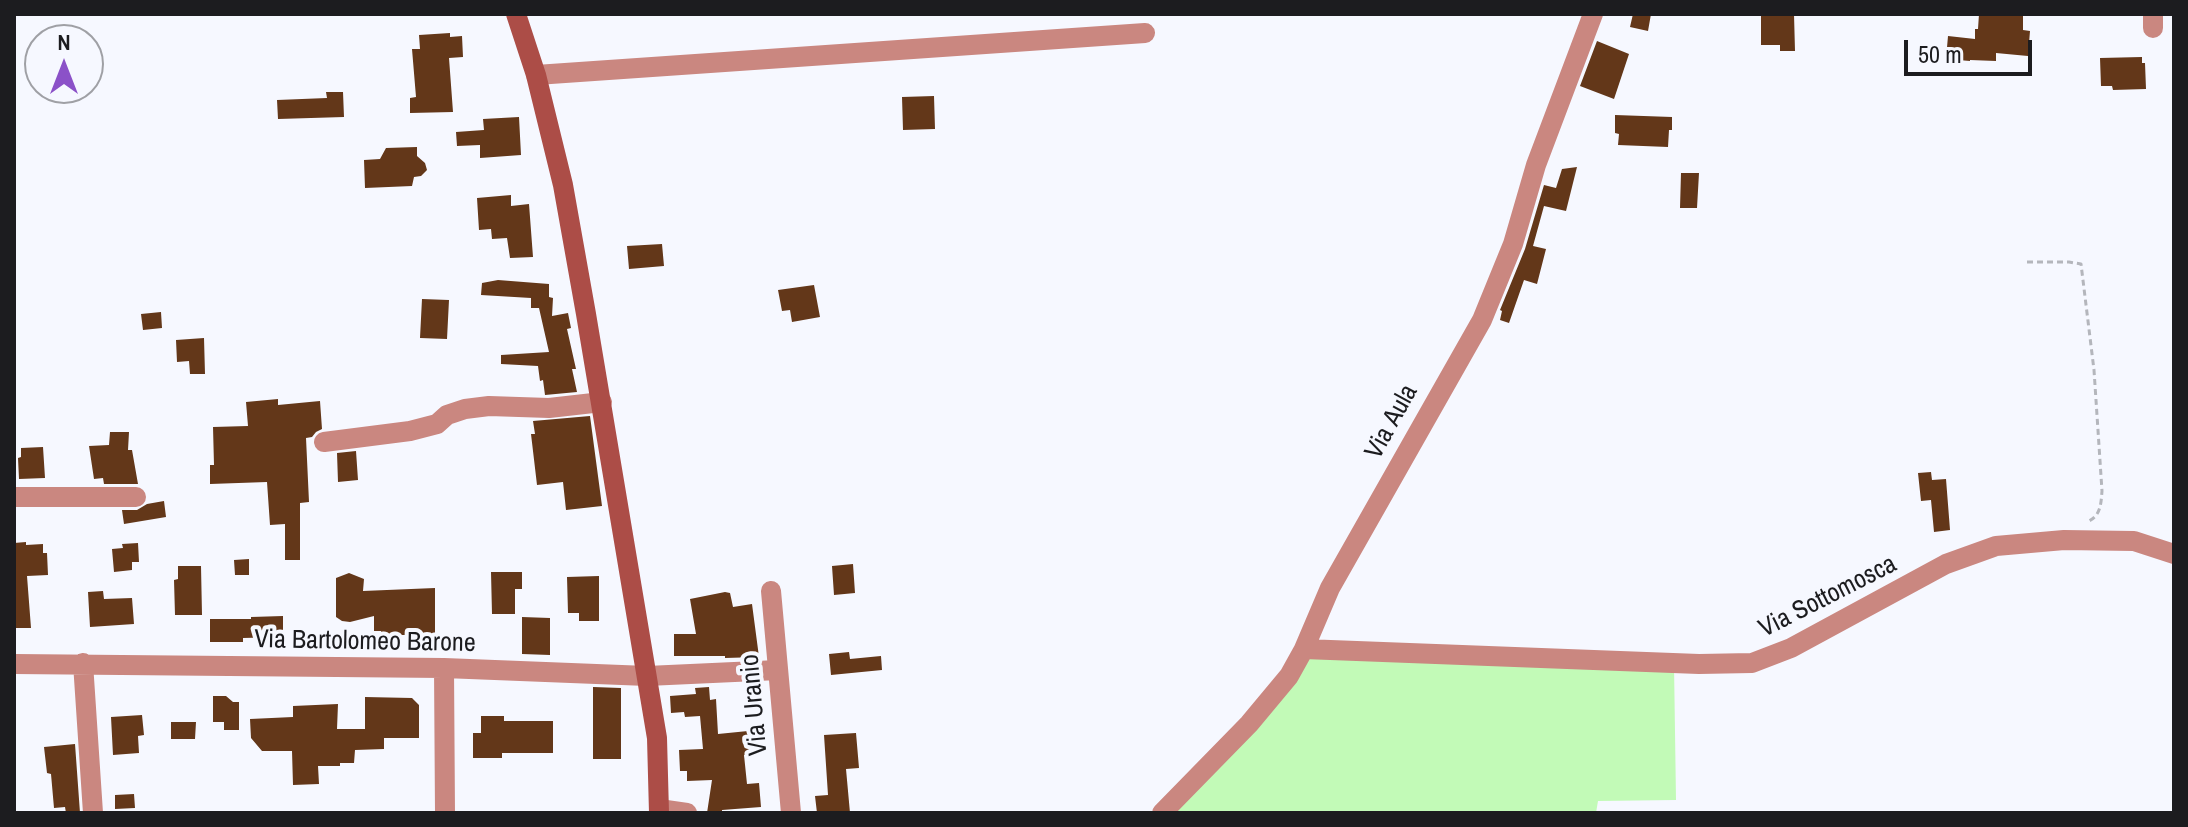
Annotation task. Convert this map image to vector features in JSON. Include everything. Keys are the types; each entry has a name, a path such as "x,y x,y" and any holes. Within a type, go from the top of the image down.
{"main road":[{"path":"516,14 536,75 563,185 602,402 657,738 659,811"}],"street":[{"name":"Via Aula","path":"1162,813 1249,724 1289,676 1336,575 1482,320 1513,244 1536,165 1593,14"},
{"path":"536,75 1145,33"},
{"path":"324,442 410,431 437,424 447,415 465,409 489,406 549,408 602,402"},
{"path":"14,497 136,497"},
{"name":"Via Sottomosca","path":"1304,649 1674,664 1752,663 1791,648 1946,564 1996,546 2064,540 2134,541 2174,554"},
{"name":"Via Uranio","path":"771,591 791,813"},
{"path":"83,663 93,813"},
{"name":"Via Bartolomeo Barone","path":"14,664 444,668 647,676 778,670"},
{"path":"444,668 445,813"},
{"path":"659,811 687,813"}],"path":[{"path":"2027,262 2081,264 2094,370 2102,491 2096,517 2091,521 2080,521"}],"green space":[{"path":"1304,649 1674,664 1676,800 1598,801 1596,813 1162,813"}],"building":[{"path":"1633,14 1651,14 1648,31 1630,27"},
{"path":"1761,14 1794,14 1795,51 1780,51 1780,45 1761,45"},
{"path":"1979,14 2023,14 2023,30 2030,31 2028,56 1996,53 1996,61 1946,59 1948,36 1975,39"},
{"path":"450,33 450,37 462,36 463,57 449,58 453,112 410,113 410,98 416,97 412,49 420,49 419,35"},
{"path":"1597,41 1629,54 1614,99 1580,86"},
{"path":"2142,57 2146,89 2113,90 2112,86 2101,86 2100,58"},
{"path":"326,92 343,92 344,117 278,119 277,100 327,98"},
{"path":"934,96 935,129 903,130 902,97"},
{"path":"1615,115 1672,117 1668,147 1618,145"},
{"path":"519,117 521,155 480,158 480,145 457,146 456,132 484,130 483,119"},
{"path":"417,147 417,156 425,163 427,170 421,176 414,177 412,186 365,188 364,160 380,159 386,148"},
{"path":"1577,167 1566,211 1544,206 1533,246 1546,249 1537,284 1524,280 1509,323 1500,320 1500,310 1525,249 1544,185 1556,188 1562,169"},
{"path":"1681,173 1699,173 1697,208 1680,208"},
{"path":"511,195 511,206 529,204 533,257 510,258 507,238 492,239 491,229 479,230 477,198"},
{"path":"662,244 664,266 629,269 627,246"},
{"path":"498,280 549,284 549,297 553,298 552,316 568,313 571,328 567,329 576,369 572,369 577,392 545,395 538,366 501,364 501,355 549,352 539,308 531,308 531,298 481,295 482,283"},
{"path":"814,285 820,317 792,322 790,310 782,311 778,290"},
{"path":"422,299 449,300 447,339 420,338"},
{"path":"161,312 162,328 143,330 141,314"},
{"path":"204,338 205,374 190,374 189,361 177,362 176,340"},
{"path":"278,399 278,405 320,401 322,429 306,438 309,502 300,503 300,560 285,560 285,524 270,525 267,482 210,484 210,465 214,465 213,427 248,426 246,402"},
{"path":"590,416 602,506 566,510 563,482 537,485 531,434 535,434 533,421"},
{"path":"110,432 129,432 128,450 132,450 138,484 104,484 103,478 94,479 89,446 109,445"},
{"path":"43,447 45,478 19,479 21,448"},
{"path":"356,451 358,480 338,482 337,453"},
{"path":"1931,472 1932,480 1946,479 1950,530 1934,532 1931,500 1921,501 1918,473"},
{"path":"164,501 166,517 124,524 122,510 137,510 147,504"},
{"path":"26,542 26,545 43,544 43,553 47,553 48,575 27,576 31,628 14,628 14,543"},
{"path":"138,543 139,562 132,562 132,570 114,572 112,549 123,548 122,544"},
{"path":"249,559 249,575 235,575 234,560"},
{"path":"853,564 855,593 834,595 832,566"},
{"path":"178,566 201,566 202,615 175,615 174,580 178,579"},
{"path":"491,572 522,572 522,589 515,589 515,614 492,614"},
{"path":"349,573 364,579 363,591 435,588 435,643 410,642 410,635 381,635 381,631 374,631 374,616 350,622 336,617 336,578"},
{"path":"599,576 599,621 579,621 579,613 568,613 567,577"},
{"path":"103,591 104,599 132,598 134,624 90,627 88,592"},
{"path":"730,593 733,607 752,604 759,657 674,656 674,634 696,634 690,599"},
{"path":"283,616 283,637 210,642 210,619"},
{"path":"522,617 550,618 550,655 522,654"},
{"path":"849,652 850,659 881,656 882,670 831,675 829,654"},
{"path":"593,687 621,688 621,759 593,759"},
{"path":"709,687 710,700 716,699 718,734 748,731 750,755 744,755 747,784 759,783 761,807 707,813 712,780 687,781 687,771 680,771 679,750 703,749 700,716 685,717 684,712 671,713 670,696 696,694 695,688"},
{"path":"213,696 226,696 233,702 239,702 239,730 224,730 224,722 213,722"},
{"path":"365,697 412,698 419,705 419,738 384,738 384,749 355,750 354,763 318,766 319,784 293,785 292,751 262,751 251,738 250,719 293,717 293,706 338,704 337,729 365,729"},
{"path":"142,715 144,735 138,736 139,753 113,755 111,717"},
{"path":"481,716 504,716 504,721 553,721 553,753 502,753 502,758 473,758 473,733 481,733"},
{"path":"171,722 196,722 195,739 171,739"},
{"path":"856,733 859,768 846,769 850,813 817,813 815,796 828,795 824,735"},
{"path":"75,744 80,813 66,813 65,807 54,808 51,774 47,773 44,747"},
{"path":"134,794 135,808 115,809 115,795"}]}
